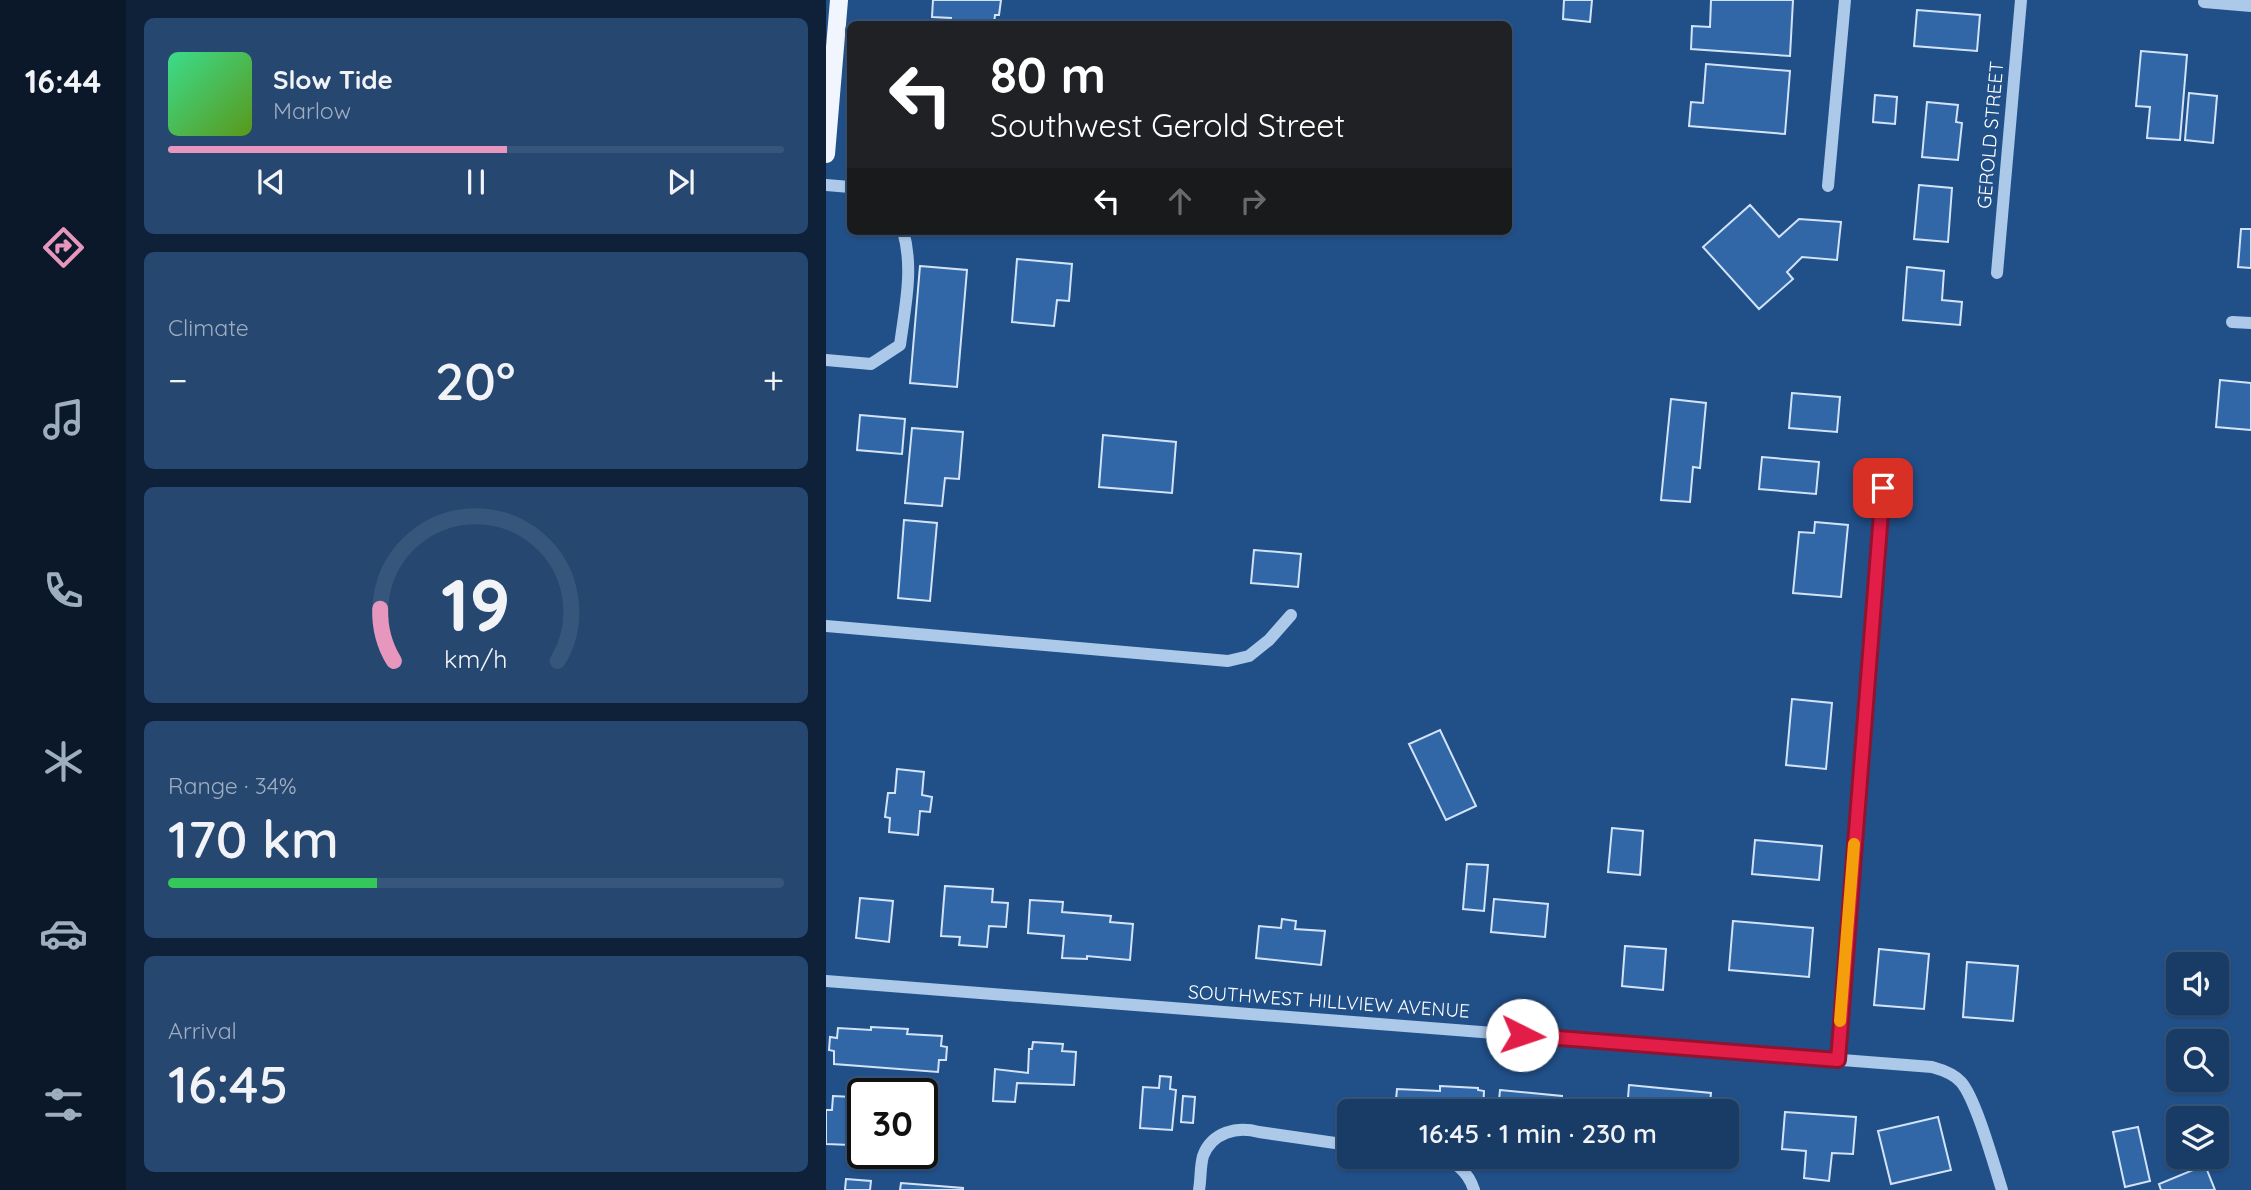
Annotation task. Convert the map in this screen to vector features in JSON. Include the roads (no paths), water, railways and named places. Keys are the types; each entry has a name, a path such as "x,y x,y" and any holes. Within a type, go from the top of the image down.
{"main road":[{"path":"826,154 837,0"}],"street":[{"path":"1828,186 1845,0"},
{"name":"GEROLD STREET","path":"1997,273 2021,0"},
{"path":"2204,2 2251,6"},
{"path":"826,185 847,187"},
{"path":"826,360 871,363 901,345 909,276 908,248 904,235"},
{"path":"2232,322 2251,323"},
{"path":"1838,1060 1883,488"},
{"path":"826,626 1228,661 1249,656 1269,640 1291,615"},
{"name":"SOUTHWEST HILLVIEW AVENUE","path":"826,981 1932,1067 1946,1071 1957,1079 1970,1095 2002,1190"},
{"path":"1199,1190 1204,1155 1210,1144 1224,1133 1235,1129 1337,1143"},
{"path":"1461,1169 1474,1190"}]}
